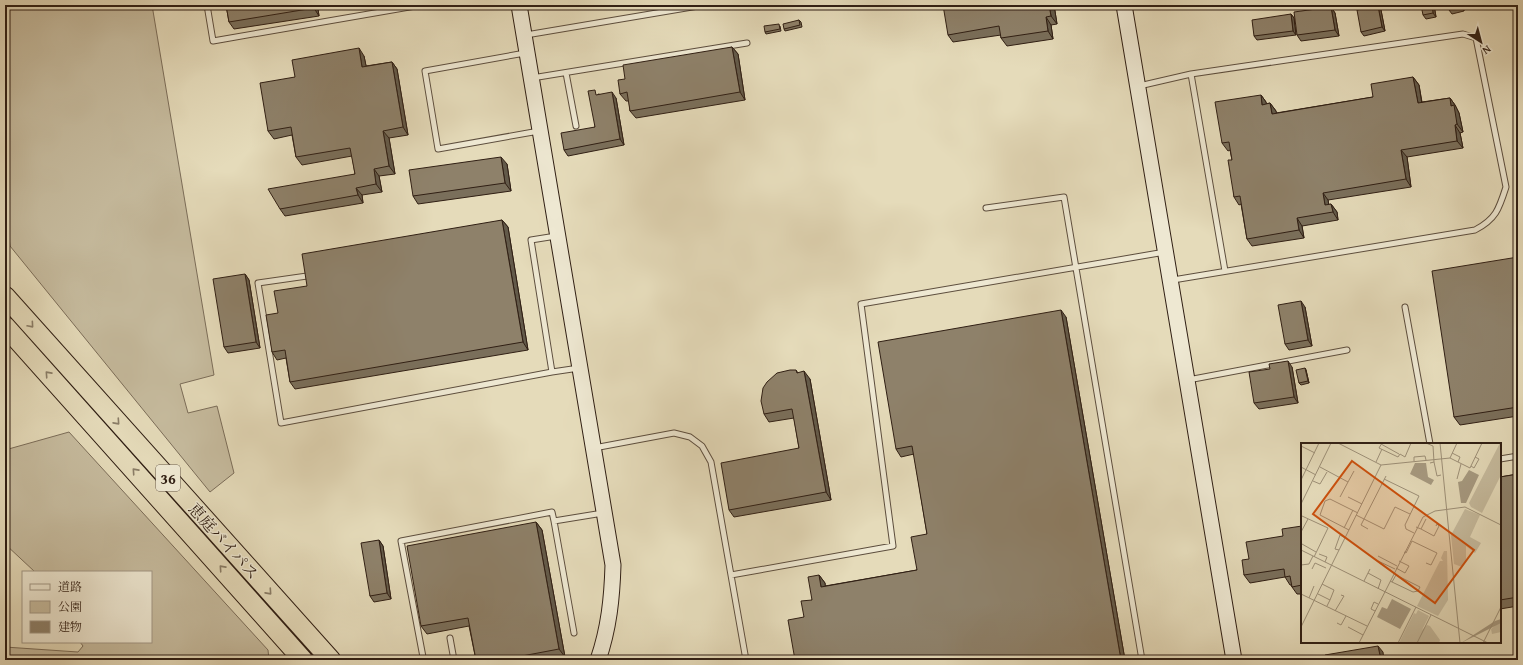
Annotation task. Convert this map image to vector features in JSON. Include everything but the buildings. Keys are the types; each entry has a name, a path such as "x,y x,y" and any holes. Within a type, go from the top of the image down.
{"highway":[{"name":"恵庭バイパス","path":"5,296 331,660"},
{"name":"恵庭バイパス","path":"5,326 303,660"}],"street":[{"path":"519,5 613,565 612,604 606,637 598,660"},
{"path":"1124,5 1234,660"}],"lane":[{"path":"207,5 214,41 421,5"},
{"path":"524,36 704,5"},
{"path":"1138,87 1191,74 1463,34 1476,38 1506,187 1499,209 1488,223 1475,230 1170,280"},
{"path":"531,79 747,43"},
{"path":"527,53 425,71 438,149 540,131"},
{"path":"566,73 576,126"},
{"path":"1191,74 1225,271"},
{"path":"986,208 1064,197 1142,660"},
{"path":"552,372 531,240 558,236"},
{"path":"731,575 893,546 861,304 1166,252"},
{"path":"306,276 258,283 281,423 580,368"},
{"path":"1405,307 1430,443"},
{"path":"1187,380 1347,350"},
{"path":"593,448 674,433 690,437 702,446 711,462 746,660"},
{"path":"1501,459 1518,456"},
{"path":"428,660 423,657 401,541 552,512 574,633"},
{"path":"554,521 604,513"},
{"path":"450,638 454,660"}],"green space":[{"path":"5,5 152,5 214,375 180,384 188,413 217,406 234,473 210,492 10,246 5,205"},
{"path":"69,432 268,650 269,660 5,660 5,647 78,652 83,646 81,643 152,643 152,571 34,571 5,544 5,450"}]}
